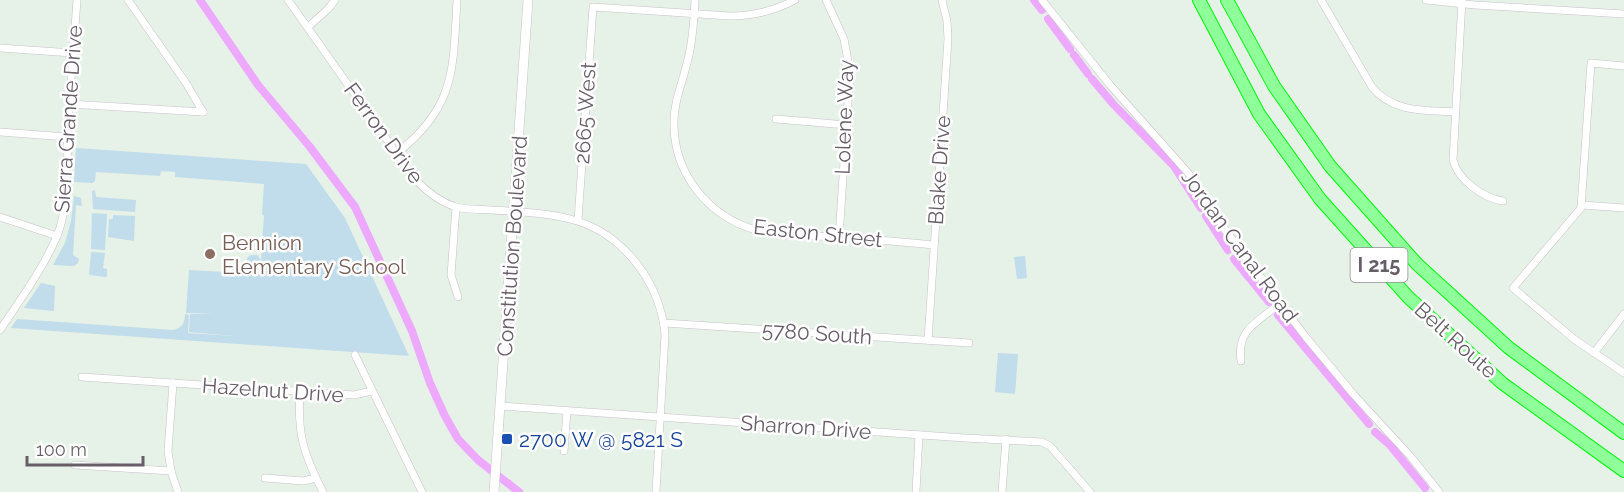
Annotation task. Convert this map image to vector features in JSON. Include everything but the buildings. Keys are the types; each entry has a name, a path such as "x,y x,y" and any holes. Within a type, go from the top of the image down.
{"highway":[{"name":"Belt Route","path":"1199,0 1259,114 1328,208 1408,297 1502,382 1624,471"},
{"name":"Belt Route","path":"1227,0 1274,86 1330,166 1417,264 1509,348 1624,433"}],"main road":[{"name":"Constitution Boulevard","path":"494,492 528,0"}],"street":[{"name":"Sierra Grande Drive","path":"0,330 40,268 57,236 65,193 76,0"},
{"path":"69,104 203,112 186,83 128,0"},
{"name":"Ferron Drive","path":"288,0 397,153 429,192 456,207 548,213 578,220 606,234 629,254 648,280 658,301 664,323 665,348 656,492"},
{"path":"308,27 335,0"},
{"path":"397,153 426,128 443,100 452,68 457,0"},
{"name":"Easton Street","path":"695,0 690,50 676,101 674,126 679,158 695,189 722,214 754,230 934,244"},
{"path":"694,14 747,16 768,12 795,0"},
{"name":"Lolene Way","path":"826,0 840,29 847,50 850,72 839,237"},
{"name":"Blake Drive","path":"928,340 948,39 942,0"},
{"name":"Jordan Canal Road","path":"1042,0 1110,85 1189,174 1226,231 1354,395 1411,457 1439,492"},
{"path":"1321,0 1372,87 1382,97 1405,108 1455,112"},
{"path":"1426,0 1624,14"},
{"path":"1462,2 1454,160 1457,171 1485,196 1503,201"},
{"name":"2665 West","path":"578,220 593,7 694,14"},
{"path":"0,48 73,52"},
{"path":"1624,66 1591,63 1582,205 1513,288 1594,354 1624,373"},
{"path":"776,119 847,125"},
{"path":"0,132 67,137"},
{"path":"1582,205 1624,208"},
{"path":"456,207 451,276 458,297"},
{"path":"0,217 57,236"},
{"path":"1241,361 1240,346 1244,335 1281,303"},
{"path":"1594,354 1624,314"},
{"name":"5780 South","path":"664,323 969,344"},
{"path":"355,355 422,492"},
{"name":"Hazelnut Drive","path":"82,377 354,396 372,391"},
{"path":"173,383 168,436 171,471 178,492"},
{"path":"300,392 300,435 323,492"},
{"name":"Sharron Drive","path":"501,406 920,435 1034,440 1046,444 1090,492"},
{"path":"564,451 567,411"},
{"path":"916,492 920,435"},
{"path":"1002,492 1006,439"},
{"path":"75,465 171,471"},
{"path":"265,478 303,481 316,478"}],"shaded area":[{"path":"76,148 306,164 345,218 409,356 11,328 17,319 173,330 182,325 185,314 189,315 188,333 234,336 189,332 190,314 216,314 186,313 189,270 260,274 261,263 251,265 247,263 247,258 257,255 261,260 264,184 175,177 175,172 161,171 160,176 96,172 93,183 74,182"},
{"path":"95,190 96,197 136,200 135,212 93,209 92,191"},
{"path":"74,196 81,198 82,206 76,205 73,255 79,259 78,263 74,266 53,265 65,243"},
{"path":"92,213 107,214 105,250 91,249"},
{"path":"113,215 135,216 134,241 108,237 109,219 113,219"},
{"path":"91,252 105,253 103,268 107,269 107,277 89,275"},
{"path":"1025,256 1027,278 1017,279 1014,257"},
{"path":"41,283 55,286 54,311 24,308"},
{"path":"998,353 1018,354 1015,394 995,392"}],"waterway":[{"path":"200,0 258,85 310,147 355,207 412,331 430,383 458,439 478,460 519,492"},
{"path":"1034,0 1042,10"},
{"path":"1048,19 1070,49"},
{"path":"1074,55 1088,74"},
{"path":"1092,79 1114,105"},
{"path":"1117,108 1174,166 1201,208"},
{"path":"1206,216 1228,250"},
{"path":"1234,259 1269,302"},
{"path":"1278,315 1369,424"},
{"path":"1375,432 1390,445 1425,488"}],"place":[{"name":"Bennion Elementary School","path":"210,254"},
{"name":"2700 W @ 5821 S","path":"507,439"}]}
